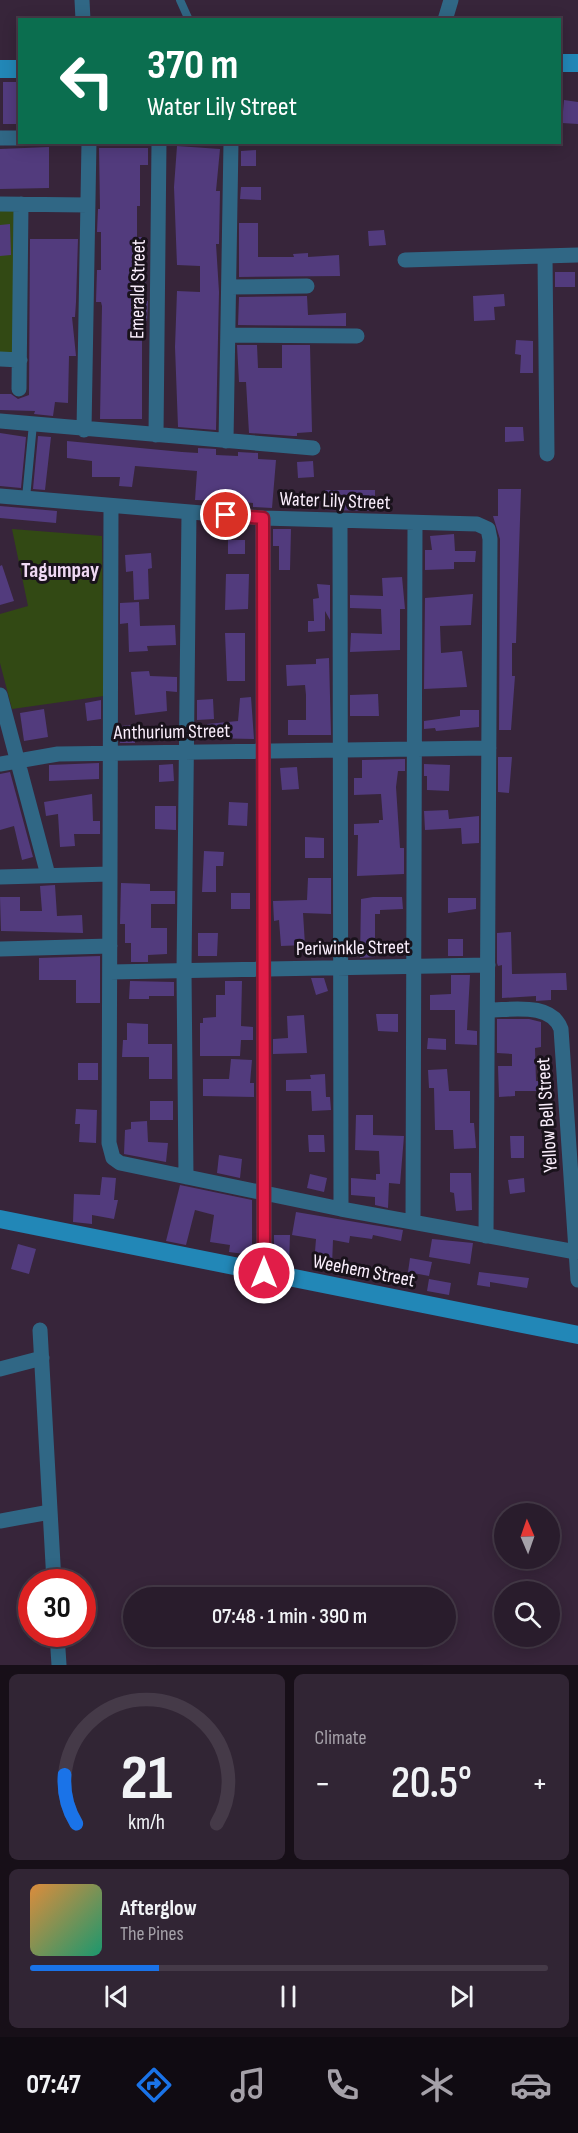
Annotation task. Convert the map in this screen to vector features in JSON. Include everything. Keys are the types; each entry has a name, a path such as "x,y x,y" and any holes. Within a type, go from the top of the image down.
{"street":[{"path":"82,0 83,18"},
{"path":"446,18 450,0"},
{"path":"561,63 578,63"},
{"path":"0,69 18,69"},
{"path":"0,138 18,138"},
{"path":"84,430 89,144"},
{"name":"Emerald Street","path":"156,435 159,144"},
{"path":"226,441 231,144"},
{"path":"0,204 88,205"},
{"path":"19,389 21,204"},
{"path":"405,260 578,255"},
{"path":"545,256 547,454"},
{"path":"229,287 307,286"},
{"path":"228,335 357,336"},
{"path":"0,359 20,360"},
{"path":"0,421 313,448"},
{"name":"Water Lily Street","path":"0,496 263,518 415,525 477,524 488,529 490,539 489,748"},
{"path":"111,506 110,1151 113,1158 128,1166 341,1209 576,1252"},
{"path":"186,1177 184,971 189,512"},
{"path":"263,518 264,1273"},
{"path":"340,522 341,1209"},
{"path":"413,1222 415,525"},
{"path":"0,695 48,875"},
{"path":"486,1236 489,748"},
{"name":"Anthurium Street","path":"0,764 17,759 58,754 489,748"},
{"path":"0,877 110,874"},
{"path":"0,949 110,946"},
{"name":"Periwinkle Street","path":"110,972 488,965"},
{"name":"Yellow Bell Street","path":"488,1010 549,1012 557,1019 561,1029 578,1280"},
{"name":"Weehem Street","path":"0,1219 578,1335"},
{"path":"40,1330 53,1569"},
{"path":"0,1369 42,1358"},
{"path":"0,1521 50,1512"},
{"path":"58,1647 59,1665"}],"lane":[{"path":"180,0 188,18"},
{"path":"26,498 33,424"}],"green space":[{"path":"0,210 14,210 13,353 0,352"},
{"path":"12,529 102,536 104,696 12,709 0,663 0,614 28,606"}],"building":[{"path":"3,82 18,82 18,124 3,124"},
{"path":"564,100 578,102 578,124 562,123"},
{"path":"177,146 220,149 216,191 220,191 219,244 216,244 219,292 216,430 178,427 175,347 177,291 200,292 200,266 177,265 174,187"},
{"path":"49,147 49,188 0,189 0,149"},
{"path":"99,148 148,148 148,165 140,165 140,206 137,206 137,237 142,237 142,259 146,259 145,301 148,301 147,321 142,321 142,419 100,419 102,306 101,302 96,302 97,270 101,270 101,232 97,232 98,209 100,209"},
{"path":"256,150 256,166 241,166 241,151"},
{"path":"241,187 261,187 261,200 240,199"},
{"path":"239,223 258,223 258,257 294,257 293,254 308,253 308,257 339,255 340,276 239,277"},
{"path":"10,224 11,255 0,256 0,225"},
{"path":"384,230 386,245 369,246 368,231"},
{"path":"30,239 78,239 75,317 72,317 76,356 69,356 68,403 55,402 53,416 34,414 35,411 0,410 0,394 11,394 18,399 29,395"},
{"path":"555,272 575,272 575,287 555,287"},
{"path":"504,294 505,306 494,307 495,320 474,321 473,296"},
{"path":"307,296 308,315 346,313 346,326 238,325 239,297"},
{"path":"516,340 533,341 533,373 520,373 521,355 515,354"},
{"path":"237,345 257,345 258,368 282,368 282,345 310,345 312,432 297,433 297,436 249,433 246,382 239,382"},
{"path":"505,427 523,427 524,441 505,442"},
{"path":"0,433 26,437 21,488 0,486"},
{"path":"38,436 51,437 45,490 33,489"},
{"path":"67,441 198,453 198,448 216,449 216,455 238,456 238,452 258,453 258,459 276,460 272,508 253,507 253,503 195,500 197,471 135,466 132,487 119,486 120,477 92,477 92,461 67,458"},
{"path":"313,461 314,477 298,478 297,462"},
{"path":"498,489 521,489 516,643 512,643 512,676 515,676 511,730 499,730 500,539 493,516 498,516"},
{"path":"325,490 375,490 375,511 325,510"},
{"path":"0,506 57,511 56,523 0,518"},
{"path":"273,529 291,529 290,570 279,570 279,546 273,546"},
{"path":"454,534 455,551 476,551 475,562 454,562 454,569 425,570 425,550 432,550 430,536"},
{"path":"228,540 245,540 245,554 228,554"},
{"path":"151,553 152,568 148,569 149,599 134,600 133,571 126,572 125,555"},
{"path":"2,565 14,601 0,605 0,566"},
{"path":"226,574 249,574 248,609 225,610"},
{"path":"402,577 405,609 400,609 400,650 350,652 351,633 382,634 381,609 350,608 350,595 383,596 382,578"},
{"path":"317,584 330,585 330,620 325,611 325,631 308,632 308,621 314,621 313,599 319,598"},
{"path":"473,594 471,625 440,626 441,653 462,651 467,687 424,689 425,598"},
{"path":"139,602 140,626 175,625 176,645 147,646 148,651 129,652 128,623 120,624 120,603"},
{"path":"225,633 245,633 245,681 227,681"},
{"path":"329,658 331,735 288,735 288,720 306,720 306,695 305,685 287,686 286,665 316,664 316,659"},
{"path":"149,671 150,676 177,677 177,692 166,691 167,711 135,715 131,672"},
{"path":"378,694 379,716 350,716 350,695"},
{"path":"251,697 254,739 208,738 207,724 238,721 240,698"},
{"path":"213,699 214,719 197,720 197,700"},
{"path":"101,700 101,719 87,721 85,703"},
{"path":"44,709 48,737 24,741 20,713"},
{"path":"460,710 479,710 479,727 436,731 435,728 424,729 424,721 460,716"},
{"path":"134,725 135,743 120,743 120,726"},
{"path":"498,757 512,757 509,793 498,792"},
{"path":"405,759 405,771 398,771 396,787 400,848 404,848 404,874 357,876 358,835 354,835 354,824 379,823 379,820 383,820 381,794 354,795 354,778 362,778 362,760"},
{"path":"99,763 99,779 49,781 49,765"},
{"path":"173,764 174,781 159,782 159,765"},
{"path":"424,764 450,765 449,791 427,790"},
{"path":"297,767 299,789 282,790 280,768"},
{"path":"10,772 33,857 22,860 14,826 0,830 0,774"},
{"path":"92,794 93,821 100,821 100,834 74,834 75,846 60,847 58,814 46,816 44,802"},
{"path":"229,802 248,803 247,826 228,825"},
{"path":"155,806 176,806 176,830 155,829"},
{"path":"448,810 449,819 479,816 479,843 462,844 461,828 425,830 424,811"},
{"path":"305,837 324,838 324,858 305,858"},
{"path":"204,851 224,852 223,866 216,866 216,892 202,892"},
{"path":"308,878 331,878 331,914 303,913 305,945 281,946 279,920 274,921 273,901 307,900"},
{"path":"121,883 150,884 150,891 175,891 175,904 151,904 151,928 167,928 167,954 148,955 148,962 131,962 131,943 125,943 125,924 120,924"},
{"path":"55,885 57,916 82,915 83,933 1,931 0,897 20,897 20,911 42,911 40,886"},
{"path":"231,893 250,893 250,909 231,909"},
{"path":"402,897 403,909 380,910 380,914 375,914 375,957 360,958 361,899"},
{"path":"448,898 476,898 476,909 448,913"},
{"path":"511,932 512,974 566,973 567,990 551,990 551,1000 536,1001 536,996 502,998 502,965 498,966 497,963 497,933"},
{"path":"198,933 218,933 217,956 198,956"},
{"path":"448,939 463,939 463,956 448,956"},
{"path":"100,956 100,1003 76,1003 76,980 39,980 39,958"},
{"path":"451,975 470,975 467,1030 477,1031 477,1045 455,1044 455,1010 430,1010 430,995 451,994"},
{"path":"311,978 324,978 328,991 316,995"},
{"path":"130,981 174,982 174,996 129,999"},
{"path":"225,981 242,981 241,1026 253,1027 253,1040 241,1040 240,1056 200,1056 200,1023 203,1023 203,1018 216,1017 216,995 225,995"},
{"path":"376,1014 398,1014 398,1032 378,1031"},
{"path":"304,1015 307,1053 273,1054 273,1039 288,1038 287,1016"},
{"path":"497,1019 529,1019 541,1022 541,1047 535,1048 536,1081 546,1081 546,1091 515,1091 515,1096 499,1097 498,1066 512,1066 512,1054 497,1053"},
{"path":"127,1023 148,1024 148,1044 172,1044 172,1079 149,1079 149,1057 122,1057 123,1040 127,1040"},
{"path":"428,1038 446,1039 446,1050 427,1049"},
{"path":"231,1059 252,1060 250,1083 254,1083 254,1097 203,1096 203,1079 229,1079"},
{"path":"78,1063 98,1063 98,1080 78,1080"},
{"path":"447,1069 449,1091 470,1091 470,1123 474,1123 476,1148 454,1149 453,1130 435,1130 434,1088 429,1088 428,1070"},
{"path":"325,1074 326,1097 330,1097 331,1110 312,1111 311,1091 286,1091 286,1080 311,1079 310,1075"},
{"path":"150,1101 173,1101 173,1120 150,1120"},
{"path":"76,1109 97,1110 96,1143 79,1142 80,1124 75,1124"},
{"path":"356,1115 373,1115 373,1135 404,1136 400,1184 389,1183 388,1208 375,1205 375,1197 351,1195 351,1178 376,1180 376,1174 380,1174 379,1151 355,1150"},
{"path":"147,1121 148,1142 168,1143 166,1162 124,1154 125,1130 131,1129 131,1122"},
{"path":"308,1135 324,1135 325,1152 309,1152"},
{"path":"510,1136 524,1136 524,1158 511,1158"},
{"path":"219,1155 242,1159 240,1178 217,1173"},
{"path":"450,1173 471,1173 472,1210 456,1211 454,1193 450,1192"},
{"path":"310,1174 327,1178 324,1192 307,1188"},
{"path":"102,1177 116,1178 114,1200 118,1200 114,1219 92,1215 92,1224 73,1222 74,1194 100,1195"},
{"path":"524,1178 525,1192 510,1194 508,1180"},
{"path":"180,1185 252,1200 252,1255 229,1252 230,1245 210,1242 214,1215 195,1210 186,1245 166,1241"},
{"path":"296,1212 403,1230 401,1241 373,1235 372,1239 350,1236 349,1243 333,1240 332,1265 314,1264 316,1239 292,1235"},
{"path":"274,1235 290,1235 289,1263 274,1262"},
{"path":"432,1239 473,1243 470,1264 429,1257"},
{"path":"18,1244 36,1249 29,1274 11,1269"},
{"path":"410,1258 432,1262 429,1276 408,1272"},
{"path":"479,1272 529,1278 527,1288 490,1282 490,1287 477,1285"},
{"path":"429,1279 451,1283 449,1295 427,1291"}],"district":[{"name":"Tagumpay","path":"60,569"}],"route":[{"path":"226,515 263,518 264,1273"}]}
